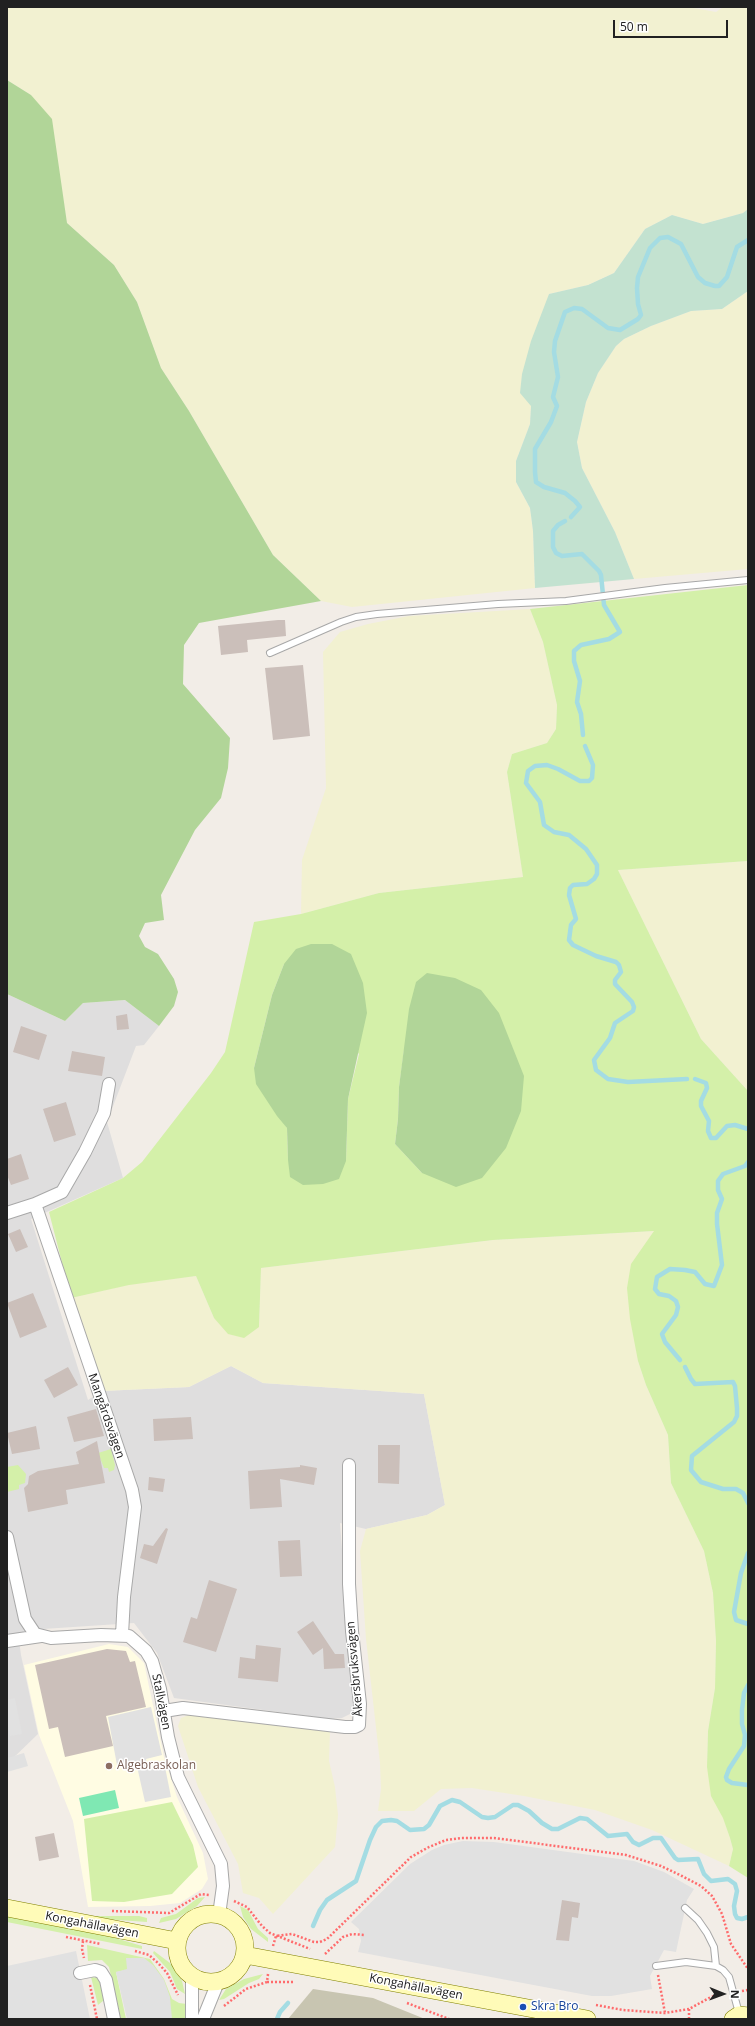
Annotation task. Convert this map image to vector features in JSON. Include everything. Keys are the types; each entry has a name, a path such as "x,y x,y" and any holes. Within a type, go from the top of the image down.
{"street":[{"path":"7,1213 35,1204 62,1192 85,1152 104,1113 109,1084"},
{"name":"Mangårdsvägen","path":"35,1204 134,1499 122,1635"},
{"name":"Åkersbruksvägen","path":"164,1711 183,1708 345,1727 355,1727 359,1725 360,1704 352,1631 349,1584 349,1465"},
{"path":"7,1537 25,1618 35,1634 51,1638 122,1635"},
{"name":"Stallvägen","path":"122,1635 129,1636 136,1641 146,1651 152,1661 178,1777 221,1864 223,1886 219,1915"},
{"path":"7,1641 41,1636"},
{"name":"Kongahällavägen","path":"7,1908 177,1941"},
{"path":"204,1915 219,1915 233,1921 238,1926 245,1940 245,1955 236,1973 218,1982 200,1982 192,1978 179,1962 177,1941 180,1934 190,1921 204,1915"},
{"name":"Kongahällavägen","path":"245,1955 590,2012"},
{"path":"80,1973 95,1970 102,1972 106,1980 114,2019"},
{"path":"192,1978 192,2019"},
{"path":"203,2019 218,1982"}],"lane":[{"path":"270,652 356,617 420,609 585,599 748,580"},
{"path":"685,1908 698,1920 708,1933 714,1947 716,1966"},
{"path":"656,1966 686,1962 716,1966 723,1970 729,1978 740,2016"}],"path":[{"path":"276,1936 292,1934 314,1942 320,1942 336,1931 411,1857 446,1840 461,1838 494,1838 626,1855 661,1866 682,1876 701,1886 712,1896 722,1914 731,1944 748,1969"},
{"path":"111,1911 169,1913 201,1894 222,1898 248,1907 262,1926 276,1936 311,1950"},
{"path":"325,1954 343,1938 352,1934 365,1935"},
{"path":"210,2002 221,2008 246,1989 268,1982 268,1959 276,1936"},
{"path":"64,1937 104,1945"},
{"path":"130,1949 149,1955 167,1973 180,1998 192,2000"},
{"path":"318,1952 332,1956"},
{"path":"656,1966 665,2013"},
{"path":"590,2012 623,2010 665,2013 689,2009 711,1997"},
{"path":"689,2009 689,2019"}],"shaded area":[{"path":"7,994 65,1021 83,1003 125,1000 159,1026 144,1045 136,1046 107,1122 123,1178 31,1219 88,1400 102,1391 189,1387 231,1366 263,1383 424,1394 445,1505 427,1515 366,1529 340,1523 354,1709 350,1714 342,1718 330,1719 174,1698 157,1653 134,1623 43,1629 18,1633 21,1655 38,1734 7,1764"},
{"name":"Algebraskolan","path":"109,1644 128,1647 144,1663 164,1757 177,1797 203,1853 208,1879 202,1889 180,1903 150,1906 88,1907 73,1821 39,1735 24,1665"},
{"path":"15,1698 22,1734 10,1736 7,1723 7,1700"},
{"path":"151,1707 162,1755 146,1759 148,1770 165,1767 171,1797 145,1802 136,1762 117,1765 108,1717"},
{"path":"24,1753 28,1766 7,1772 7,1758"},
{"path":"463,1841 494,1842 634,1861 664,1872 694,1889 687,1900 676,1952 664,1950 650,1976 652,1989 611,1996 592,1996 358,1952 361,1941 359,1929 351,1922 410,1864 432,1850 444,1845"},
{"path":"76,1951 90,2019 7,2019 7,1966"},
{"path":"126,1958 144,1958 153,1965 164,1980 170,1997 172,2019 127,2019 116,1972 127,1969"},
{"path":"313,1989 373,1998 425,2019 288,2019"}],"green space":[{"path":"7,7 689,7 716,12 723,7 748,7 748,209 743,213 703,224 672,215 645,229 614,273 588,285 549,294 531,406 530,424 516,461 516,482 530,508 533,531 535,588 352,607 321,601 273,555 189,411 161,368 137,302 114,265 67,223 60,180 31,95 7,80"},
{"path":"7,80 31,95 52,119 67,223 114,265 137,302 161,368 189,411 273,555 321,601 199,623 184,645 183,684 230,738 228,768 221,798 195,830 161,895 164,920 145,923 139,936 145,947 158,954 174,979 178,992 174,1006 159,1026 125,1000 83,1003 65,1021 7,994"},
{"path":"748,209 748,291 722,309 691,311 651,326 624,339 616,346 598,373 586,402 577,442 582,468 615,532 634,579 535,588 533,531 530,508 516,482 516,461 530,424 531,406 520,393 522,374 531,341 549,294 588,285 614,273 645,229 672,215 703,224 743,213"},
{"path":"748,291 748,569 634,579 615,532 582,468 577,442 586,402 598,373 616,346 624,339 651,326 691,311 722,309"},
{"path":"748,585 748,861 618,870 701,1039 748,1091 748,1878 729,1866 733,1849 723,1818 711,1796 707,1767 708,1731 715,1688 716,1641 713,1593 704,1551 671,1483 668,1435 646,1385 638,1361 630,1319 627,1288 631,1264 654,1231 493,1240 261,1268 259,1327 244,1338 228,1334 214,1318 196,1276 129,1285 71,1298 49,1212 123,1178 142,1162 211,1073 225,1052 254,922 301,914 379,893 523,877 507,772 512,754 547,743 556,729 557,705 543,642 530,609","holes":["284,964 359,1054 348,1099 346,1161 288,1160 287,1128 254,1068 272,995","404,1050 422,1173 395,1144 398,1119 399,1087"]},
{"path":"530,609 543,642 557,705 556,729 547,743 512,754 507,772 523,877 379,893 301,914 302,860 326,788 323,652 340,632 368,624 409,616"},
{"path":"748,861 748,1091 701,1039 618,870"},
{"path":"311,944 332,944 351,954 363,983 367,1013 348,1099 346,1161 339,1179 323,1184 303,1185 290,1177 287,1128 277,1116 256,1084 254,1068 272,995 284,964 296,949"},
{"path":"427,973 455,978 481,990 499,1013 524,1076 521,1111 506,1148 482,1178 456,1187 422,1173 395,1144 398,1119 399,1087 409,1009 416,982"},
{"path":"655,1231 638,1361 646,1385 668,1435 671,1483 704,1551 713,1593 716,1641 715,1688 708,1731 707,1767 733,1849 729,1866 652,1830 595,1810 524,1796 472,1788 441,1789 414,1811 378,1811 381,1789 380,1763 366,1639 360,1551 366,1529 427,1515 445,1505 424,1394 263,1383 231,1366 189,1387 102,1391 71,1298 130,1284 196,1276 214,1318 259,1327 261,1268 493,1240"},
{"path":"111,1449 115,1465 114,1470 109,1472 108,1468 104,1468 98,1453"},
{"path":"18,1465 26,1474 25,1483 19,1485 19,1489 7,1492 7,1467"},
{"path":"189,1715 330,1731 329,1761 335,1787 338,1815 335,1847 273,1914 259,1898 243,1893 238,1864 198,1787 178,1726 181,1718"},
{"path":"115,1790 119,1808 83,1816 79,1798"},
{"path":"172,1802 193,1845 198,1867 172,1894 124,1902 92,1901 84,1819"},
{"path":"205,1897 197,1906 176,1919 159,1923 161,1918 176,1914 198,1898"},
{"path":"240,1906 248,1910 258,1929 268,1938 268,1942 251,1929 243,1917"},
{"path":"7,1916 102,1934 142,1946 142,1949 7,1922"},
{"path":"88,1916 139,1916 147,1918 147,1922 104,1919"},
{"path":"87,1945 150,1959 164,1979 172,1999 179,2003 187,2004 188,2019 171,2019 128,1970 116,1972 126,2019 121,2019 109,1967 102,1960 88,1961"},
{"path":"154,1951 170,1963 182,1981 185,1994 177,1989 170,1972 153,1953"},
{"path":"263,1974 259,1979 249,1983 224,1999 219,2000 226,1989 244,1979"},
{"path":"91,1977 99,1978 104,1996 103,2001 98,2005"}],"building":[{"path":"285,620 286,636 247,640 248,652 221,655 218,626"},
{"path":"303,665 310,736 273,740 265,668"},
{"path":"127,1014 129,1029 117,1030 116,1016"},
{"path":"21,1026 47,1035 39,1060 13,1052"},
{"path":"72,1051 105,1057 102,1076 68,1071"},
{"path":"66,1102 76,1135 54,1142 43,1109"},
{"path":"21,1154 29,1179 11,1185 7,1175 7,1159"},
{"path":"20,1229 28,1247 16,1252 8,1234"},
{"path":"33,1293 47,1327 20,1338 7,1303"},
{"path":"68,1367 78,1385 54,1398 44,1380"},
{"path":"96,1409 104,1436 74,1442 67,1417"},
{"path":"191,1417 193,1439 154,1441 153,1419"},
{"path":"36,1426 40,1449 12,1454 7,1433"},
{"path":"97,1441 105,1483 66,1490 68,1504 28,1512 24,1488 28,1484 29,1476 38,1471 79,1464 76,1452"},
{"path":"378,1445 400,1445 399,1484 378,1483"},
{"path":"300,1465 317,1468 314,1485 280,1479 282,1507 250,1509 248,1471 300,1467"},
{"path":"149,1477 165,1479 163,1492 148,1490"},
{"path":"166,1528 168,1529 157,1564 140,1558 144,1544 153,1546"},
{"path":"300,1540 302,1576 280,1577 278,1541"},
{"path":"209,1580 237,1589 216,1652 183,1642 191,1617 197,1619"},
{"path":"313,1621 335,1654 344,1654 345,1668 324,1669 323,1648 313,1655 297,1632"},
{"path":"256,1645 281,1648 278,1682 238,1678 240,1657 255,1659"},
{"path":"107,1649 126,1651 130,1662 135,1661 146,1707 106,1716 113,1746 65,1757 58,1727 49,1729 35,1665"},
{"path":"54,1833 59,1857 39,1861 35,1837"},
{"path":"562,1900 580,1903 578,1918 572,1917 569,1941 556,1940"}],"waterway":[{"path":"571,517 580,507 565,493 544,487 536,482 535,472 535,449 551,422 557,406 553,397 558,377 554,352 555,341 565,312 574,308 582,309 608,328 620,330 638,319 641,315 638,304 638,277 650,248 660,238 668,237 681,244 698,277 705,283 715,286 719,286 727,277 737,247 748,240"},
{"path":"565,521 558,525 553,531 553,547 556,553 562,556 582,554 599,571 601,575 604,605 620,632 609,639 581,645 574,651 574,661 580,681 577,702 581,714 583,735"},
{"path":"585,746 593,765 592,778 589,781 580,781 547,765 535,766 528,771 526,783 540,802 544,825 554,832 569,835 586,849 597,865 597,874 594,879 587,884 573,885 570,888 569,895 576,919 571,925 569,940 573,945 596,956 616,962 619,965 621,972 615,980 615,984 632,1002 634,1007 633,1011 615,1023 610,1038 594,1060 596,1070 608,1079 628,1082 687,1079"},
{"path":"695,1079 706,1083 707,1088 701,1101 701,1106 709,1121 708,1131 711,1138 716,1138 727,1126 735,1125 748,1129"},
{"path":"680,1360 665,1342 662,1334 676,1315 678,1307 676,1301 669,1296 659,1294 655,1289 657,1277 670,1269 685,1270 695,1272 705,1284 714,1286 722,1265 717,1224 717,1213 722,1199 718,1190 718,1181 723,1174 745,1166 748,1162"},
{"path":"685,1367 695,1384 733,1382 735,1386 737,1408 737,1416 734,1422 692,1456 691,1470 701,1482 723,1489 736,1489 743,1493 748,1503"},
{"path":"748,1553 741,1573 734,1612 736,1620 748,1624"},
{"path":"748,1685 744,1693 742,1710 742,1724 745,1735 744,1746 729,1769 726,1777 727,1780 732,1783 748,1785"},
{"path":"313,1926 320,1910 327,1900 356,1881 370,1840 376,1827 382,1821 397,1821 410,1830 424,1829 429,1825 440,1806 452,1800 460,1802 482,1817 495,1817 513,1805 518,1805 529,1811 542,1823 552,1829 558,1829 580,1818 587,1819 608,1836 627,1834 633,1842 639,1845 653,1838 661,1838 678,1860 698,1859 704,1874 711,1881 728,1879 735,1884 737,1891 734,1906 735,1914 737,1918 742,1919 748,1917"},
{"path":"277,2019 280,2012 288,2003"}],"place":[{"name":"Algebraskolan","path":"109,1766"},
{"name":"Skra Bro","path":"523,2007"}]}
